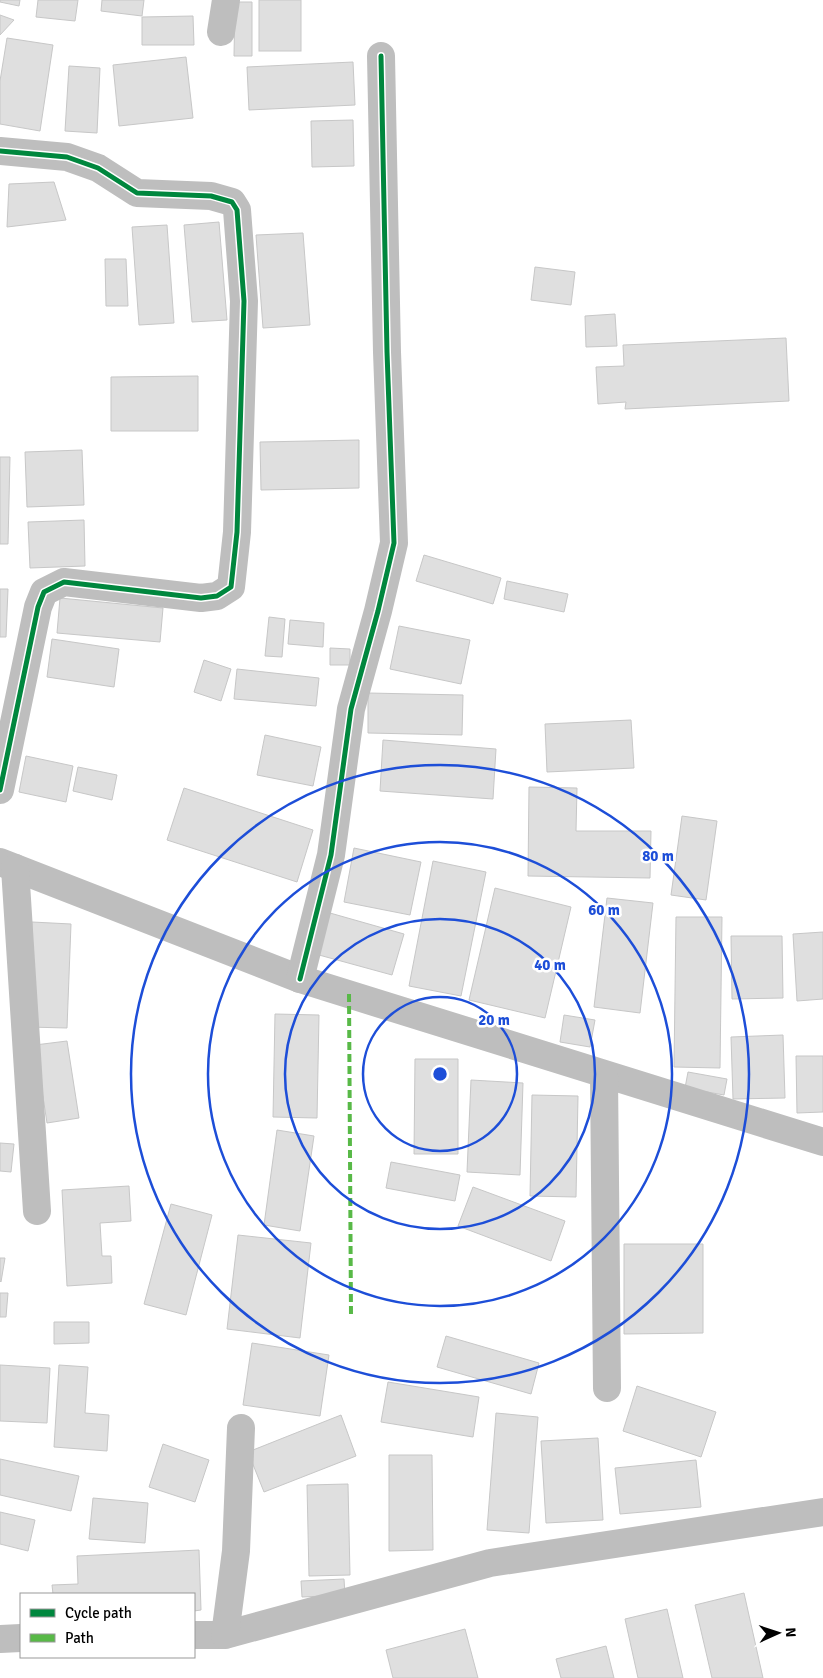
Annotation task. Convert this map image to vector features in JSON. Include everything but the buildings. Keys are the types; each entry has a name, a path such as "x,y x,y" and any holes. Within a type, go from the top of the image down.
{"street":[{"path":"221,32 226,0"},
{"path":"300,979 331,855 351,708 394,543 387,352 381,56"},
{"path":"0,151 67,157 98,168 137,193 211,196 232,202 237,210 244,301 238,532 230,587 217,596 201,598 64,582 44,592 38,607 0,790"},
{"path":"37,1211 8,865 300,979 823,1142"},
{"path":"604,1075 607,1388"},
{"path":"225,1635 236,1551 241,1428"},
{"path":"195,1635 225,1635 490,1563 823,1512"},
{"path":"0,1639 20,1638"}],"marked path":[{"path":"349,994 351,1316"}],"cycle path":[{"path":"300,979 331,855 351,709 378,611 394,543 387,352 381,56"},
{"path":"0,151 67,157 98,168 137,193 211,196 232,202 237,210 244,301 237,532 231,587 217,596 201,598 64,582 44,592 38,607 0,790"}]}
